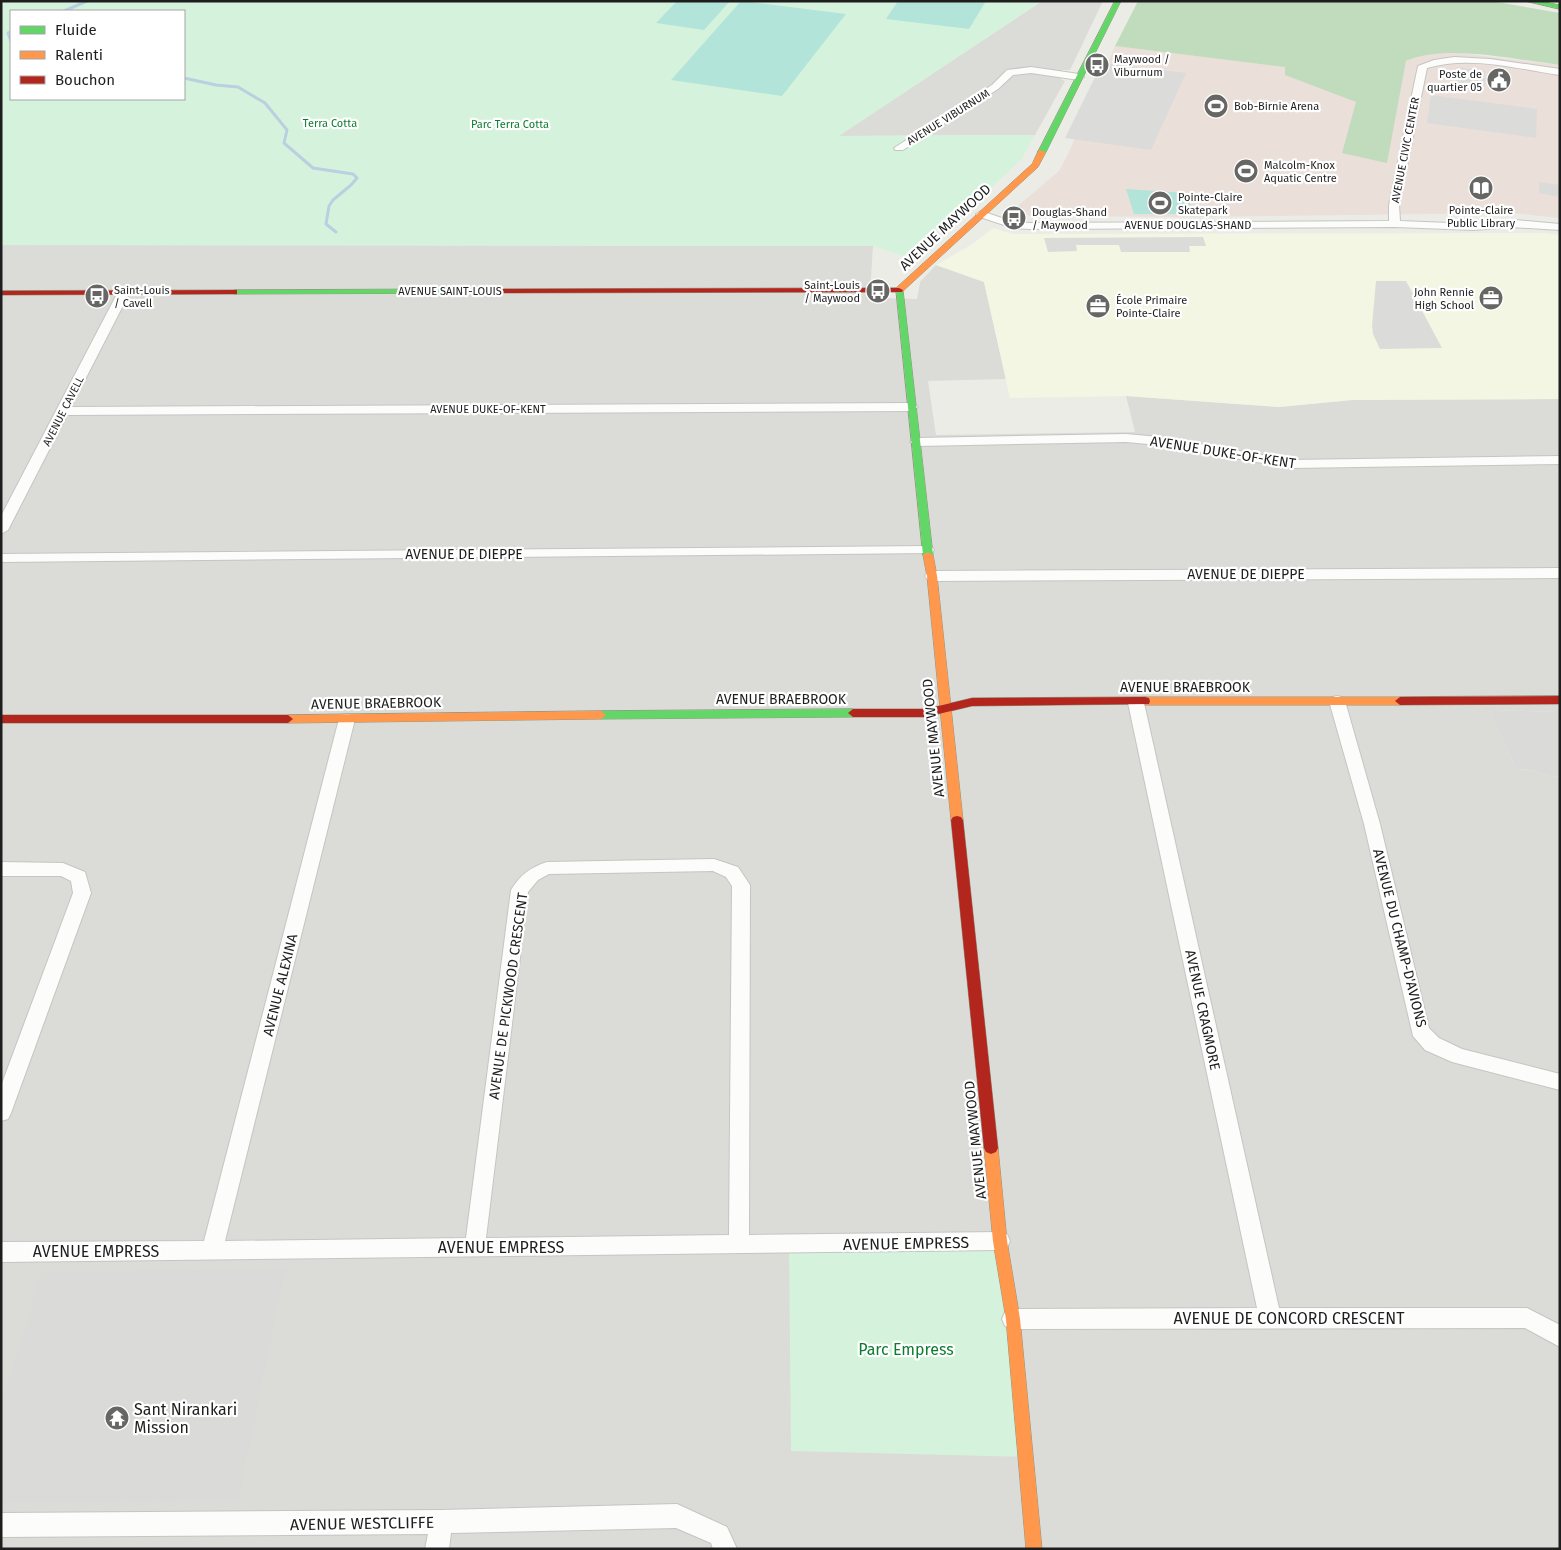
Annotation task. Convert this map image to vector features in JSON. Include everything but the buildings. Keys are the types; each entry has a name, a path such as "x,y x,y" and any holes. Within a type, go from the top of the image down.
{"street":[{"name":"AVENUE MAYWOOD","path":"1034,1549 1013,1319 1000,1242 932,576 927,550 917,442 899,290 1035,165 1118,1"},
{"path":"1528,1 1560,7"},
{"name":"AVENUE CIVIC CENTER","path":"1396,224 1394,205 1423,66 1435,61 1457,60 1560,72"},
{"name":"AVENUE VIBURNUM","path":"899,148 995,87 1010,72 1024,70 1079,77"},
{"name":"AVENUE DOUGLAS-SHAND","path":"981,214 1014,225 1030,226 1396,224 1468,227 1515,224 1560,227"},
{"name":"AVENUE SAINT-LOUIS","path":"1,293 899,290"},
{"name":"AVENUE CAVELL","path":"1,530 124,292"},
{"name":"AVENUE DUKE-OF-KENT","path":"62,411 912,407"},
{"name":"AVENUE DUKE-OF-KENT","path":"917,442 1126,438 1159,441 1291,464 1560,460"},
{"name":"AVENUE DE DIEPPE","path":"1,558 927,550"},
{"name":"AVENUE DE DIEPPE","path":"932,576 1560,573"},
{"name":"AVENUE BRAEBROOK","path":"1,718 347,718 926,713 972,702 1560,700"},
{"name":"AVENUE DU CHAMP-D'AVIONS","path":"1337,701 1351,744 1375,835 1420,1031 1432,1044 1459,1056 1560,1082"},
{"name":"AVENUE CRAGMORE","path":"1136,702 1270,1318"},
{"name":"AVENUE ALEXINA","path":"212,1251 347,718"},
{"name":"AVENUE DE PICKWOOD CRESCENT","path":"475,1247 520,890 532,876 547,868 714,865 732,872 741,885 739,1245"},
{"path":"1,869 63,870 79,877 82,893 1,1113"},
{"name":"AVENUE EMPRESS","path":"1,1252 1000,1242"},
{"name":"AVENUE DE CONCORD CRESCENT","path":"1013,1319 1527,1318 1560,1337"},
{"name":"AVENUE WESTCLIFFE","path":"1,1525 440,1522 677,1516 722,1542"},
{"path":"437,1549 440,1522"}],"shaded area":[{"path":"677,1 730,1 704,30 656,23"},
{"path":"741,1 846,14 782,96 671,80"},
{"path":"898,1 986,1 969,29 886,19"},
{"path":"1042,1 1103,1 1070,70 1062,70 1061,79 1065,81 1035,135 838,136"},
{"path":"1115,46 1285,67 1356,102 1386,163 1406,61 1419,55 1451,52 1560,65 1560,218 1512,213 1198,217 1030,216 1014,209 1059,171"},
{"path":"1102,63 1186,73 1151,150 1065,138"},
{"path":"1457,67 1485,71 1485,86 1455,82"},
{"path":"1431,95 1537,109 1536,138 1427,123"},
{"path":"1539,182 1560,185 1560,197 1539,193"},
{"name":"Pointe-Claire Skatepark","path":"1126,189 1185,193 1194,214 1134,214"},
{"path":"993,228 1013,234 1543,233 1560,235 1560,399 1352,400 1279,407 1126,396 1010,398 984,282 936,265 971,245"},
{"path":"1203,237 1206,246 1189,246 1190,252 1121,252 1119,245 1076,245 1077,251 1048,252 1044,238"},
{"path":"1,245 873,246 870,294 885,298 917,299 920,282 936,265 984,282 1006,379 928,381 936,435 1135,432 1126,396 1279,407 1352,400 1560,399 1560,712 1489,710 1516,769 1530,770 1552,777 1560,776 1560,1549 1,1549"},
{"path":"1376,281 1406,281 1442,348 1380,349 1373,334 1372,326"},
{"path":"1489,710 1560,712 1560,776 1552,777 1530,770 1516,769"},
{"path":"285,1269 238,1501 1,1502 1,1408 42,1272"}],"green space":[{"name":"Parc Terra Cotta","path":"6,1 1042,1 839,136 1035,135 1022,159 977,201 960,205 903,256 873,246 1,245 1,4"},
{"path":"1138,1 1491,1 1560,13 1560,65 1481,54 1460,53 1440,53 1406,61 1387,163 1342,153 1356,102 1285,75 1285,67 1115,46"},
{"name":"Parc Empress","path":"1000,1241 1024,1457 791,1451 789,1245"}],"waterway":[{"path":"66,10 87,1"},
{"path":"10,32 8,33 10,38"},
{"path":"185,78 216,85 238,87 265,103 287,130 284,143 313,168 353,174 357,178 329,206 326,224 336,232"}],"traffic: fast":[{"path":"1042,152 1118,1"},
{"path":"1528,1 1560,7"},
{"path":"899,290 928,555"},
{"path":"234,292 500,291"},
{"path":"601,715 853,713"}],"traffic: slow":[{"path":"899,290 1035,165 1042,152"},
{"path":"928,555 932,576 957,820"},
{"path":"1145,701 1400,701"},
{"path":"288,719 601,715"},
{"path":"991,1148 1000,1241 1013,1319 1034,1549"}],"traffic: jam":[{"path":"500,291 899,290"},
{"path":"1,293 234,292"},
{"path":"1400,701 1560,700"},
{"path":"853,713 926,713 972,702 1145,701"},
{"path":"1,719 288,719"},
{"path":"957,820 991,1148"}],"place":[{"name":"Maywood / Viburnum","path":"1097,65"},
{"name":"Poste de quartier 05","path":"1499,80"},
{"name":"Bob-Birnie Arena","path":"1216,106"},
{"name":"Malcolm-Knox Aquatic Centre","path":"1246,171"},
{"name":"Pointe-Claire Public Library","path":"1481,188"},
{"name":"Pointe-Claire Skatepark","path":"1160,203"},
{"name":"Douglas-Shand / Maywood","path":"1014,218"},
{"name":"Saint-Louis / Maywood","path":"878,291"},
{"name":"Saint-Louis / Cavell","path":"97,296"},
{"name":"John Rennie High School","path":"1491,298"},
{"name":"École Primaire Pointe-Claire","path":"1098,306"},
{"name":"Sant Nirankari Mission","path":"117,1418"}],"park label":[{"name":"Terra Cotta","path":"330,123"}]}
